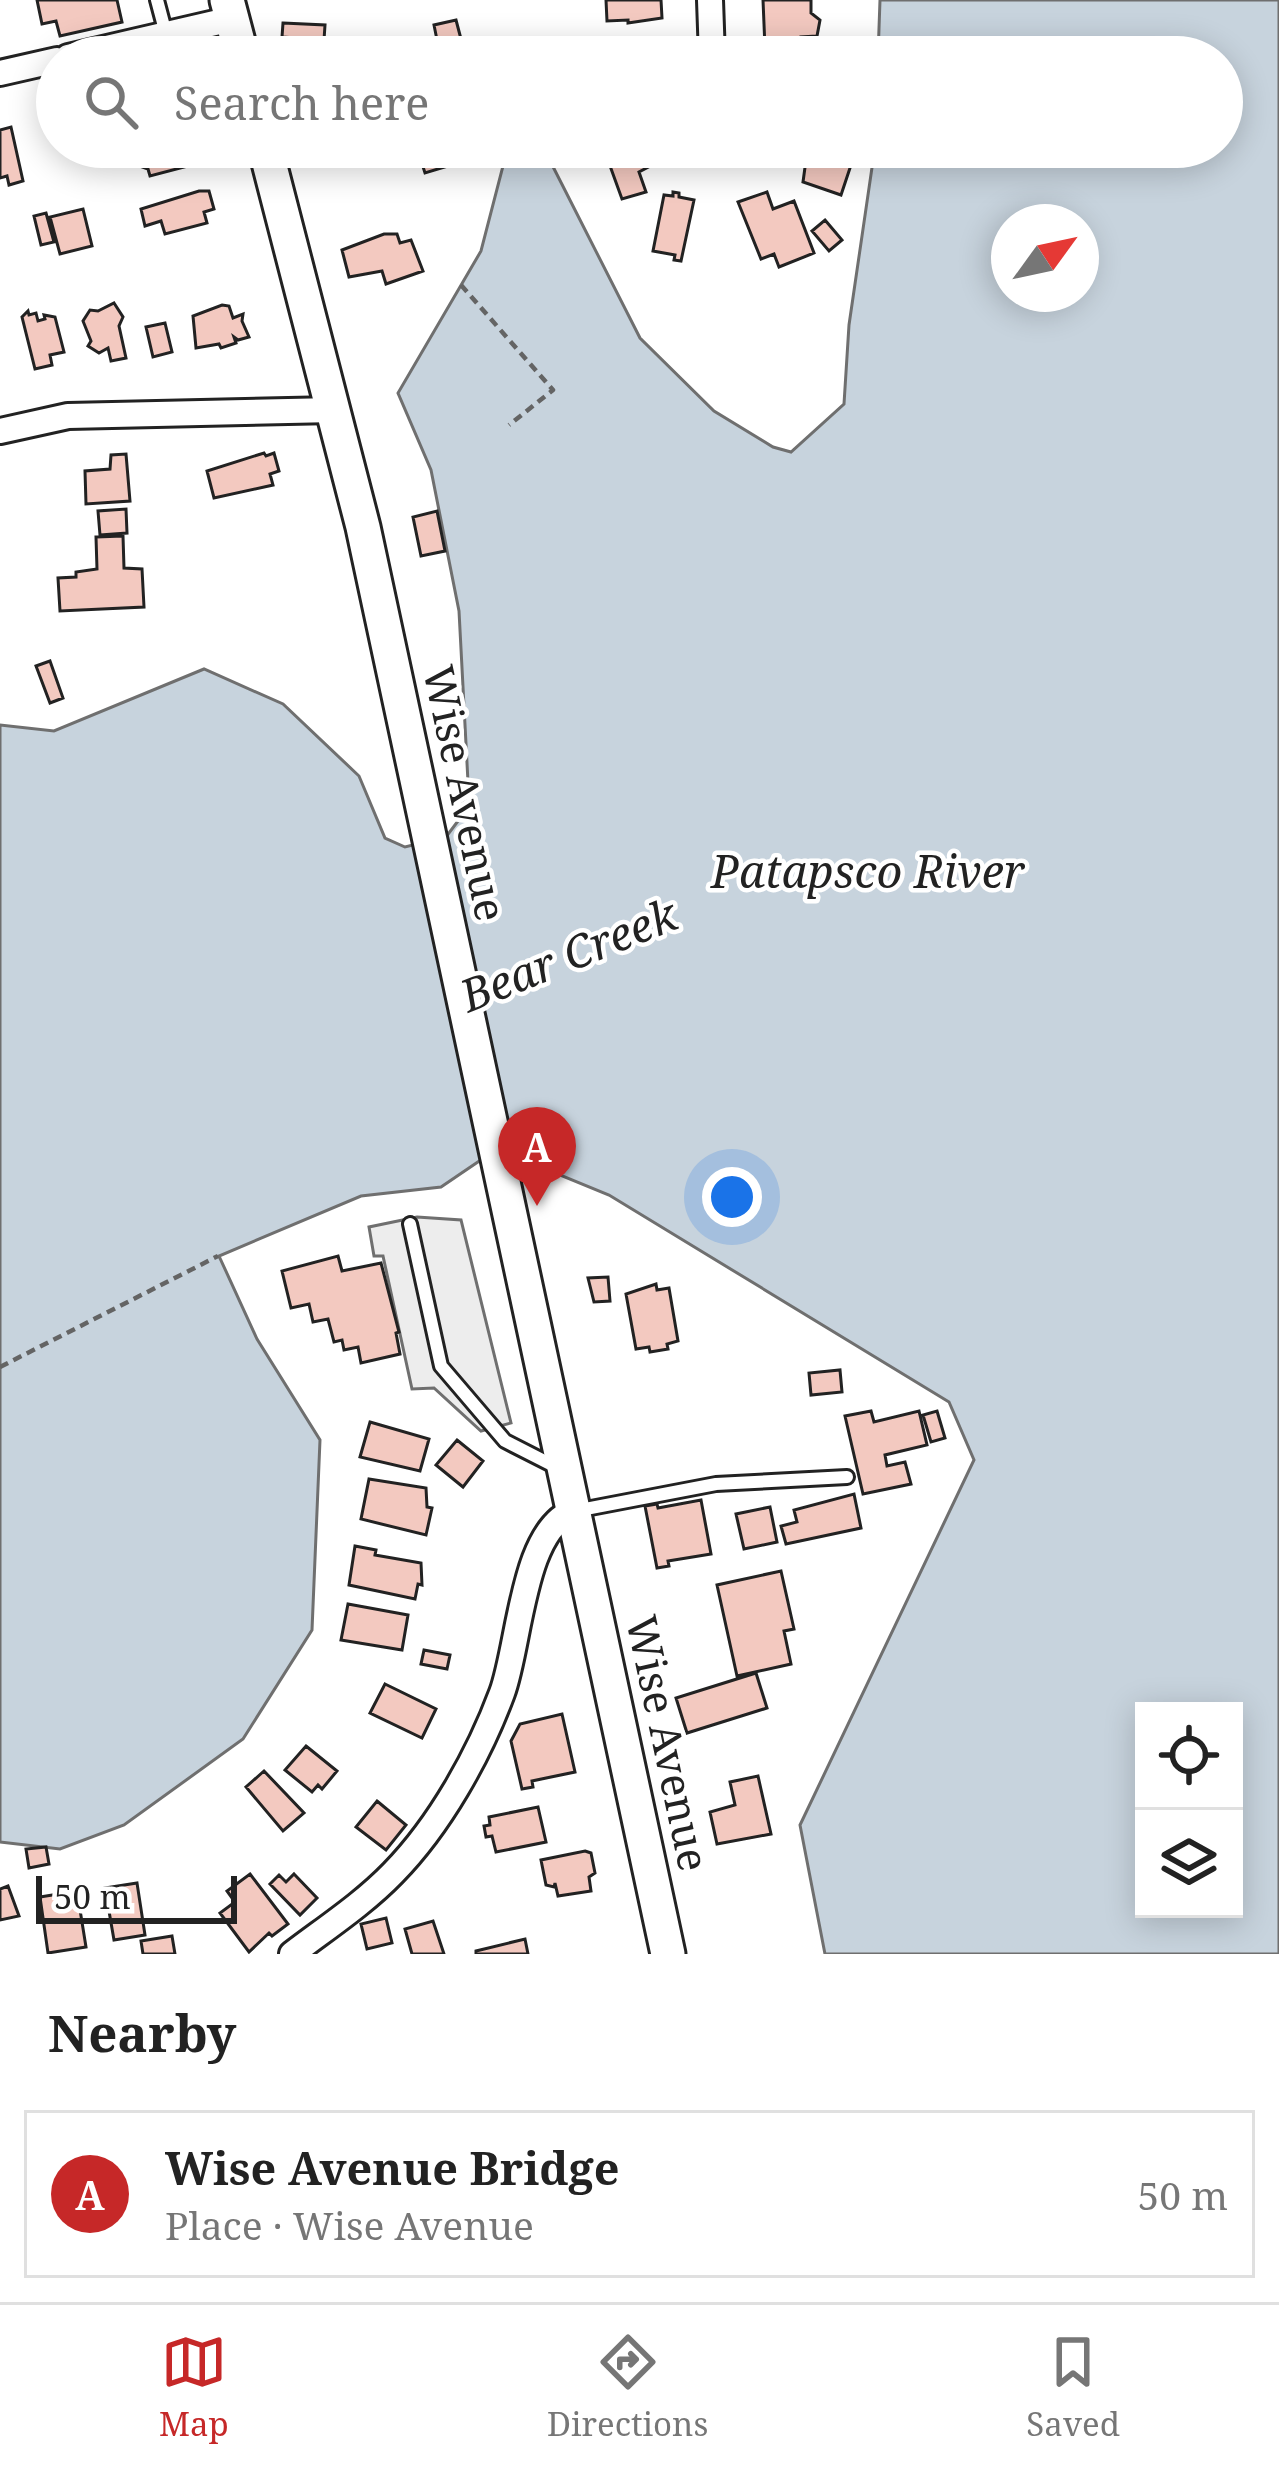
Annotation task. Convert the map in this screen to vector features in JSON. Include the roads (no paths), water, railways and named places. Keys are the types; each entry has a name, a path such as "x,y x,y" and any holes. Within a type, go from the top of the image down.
{"main road":[{"name":"Wise Avenue","path":"271,168 334,410 406,724 668,1954"}],"street":[{"path":"710,0 711,36"},
{"path":"157,36 229,10"},
{"path":"0,73 36,65"},
{"path":"0,431 68,416 334,410"},
{"path":"292,1954 390,1877 431,1826 502,1693 542,1541 559,1516 574,1511"}],"lane":[{"path":"158,0 166,34"},
{"path":"410,1223 441,1366 505,1441 565,1471"},
{"path":"574,1511 716,1484 847,1477"}],"water":[{"name":"Patapsco River","path":"880,0 1279,0 1279,1954 825,1954 800,1825 974,1460 949,1402 609,1195 497,1149 441,1187 361,1196 219,1256 257,1339 320,1440 312,1630 243,1739 124,1825 60,1849 0,1842 0,725 54,731 204,669 283,704 359,776 385,838 405,847 446,837 458,821 468,782 459,611 431,470 398,393 481,251 502,168 554,168 640,338 714,411 773,447 791,452 844,404 849,325 872,168 1243,168 1243,36 879,36"}],"place":[{"name":"Wise Avenue Bridge","path":"537,1206"}],"water label":[{"name":"Bear Creek","path":"568,954"}]}
